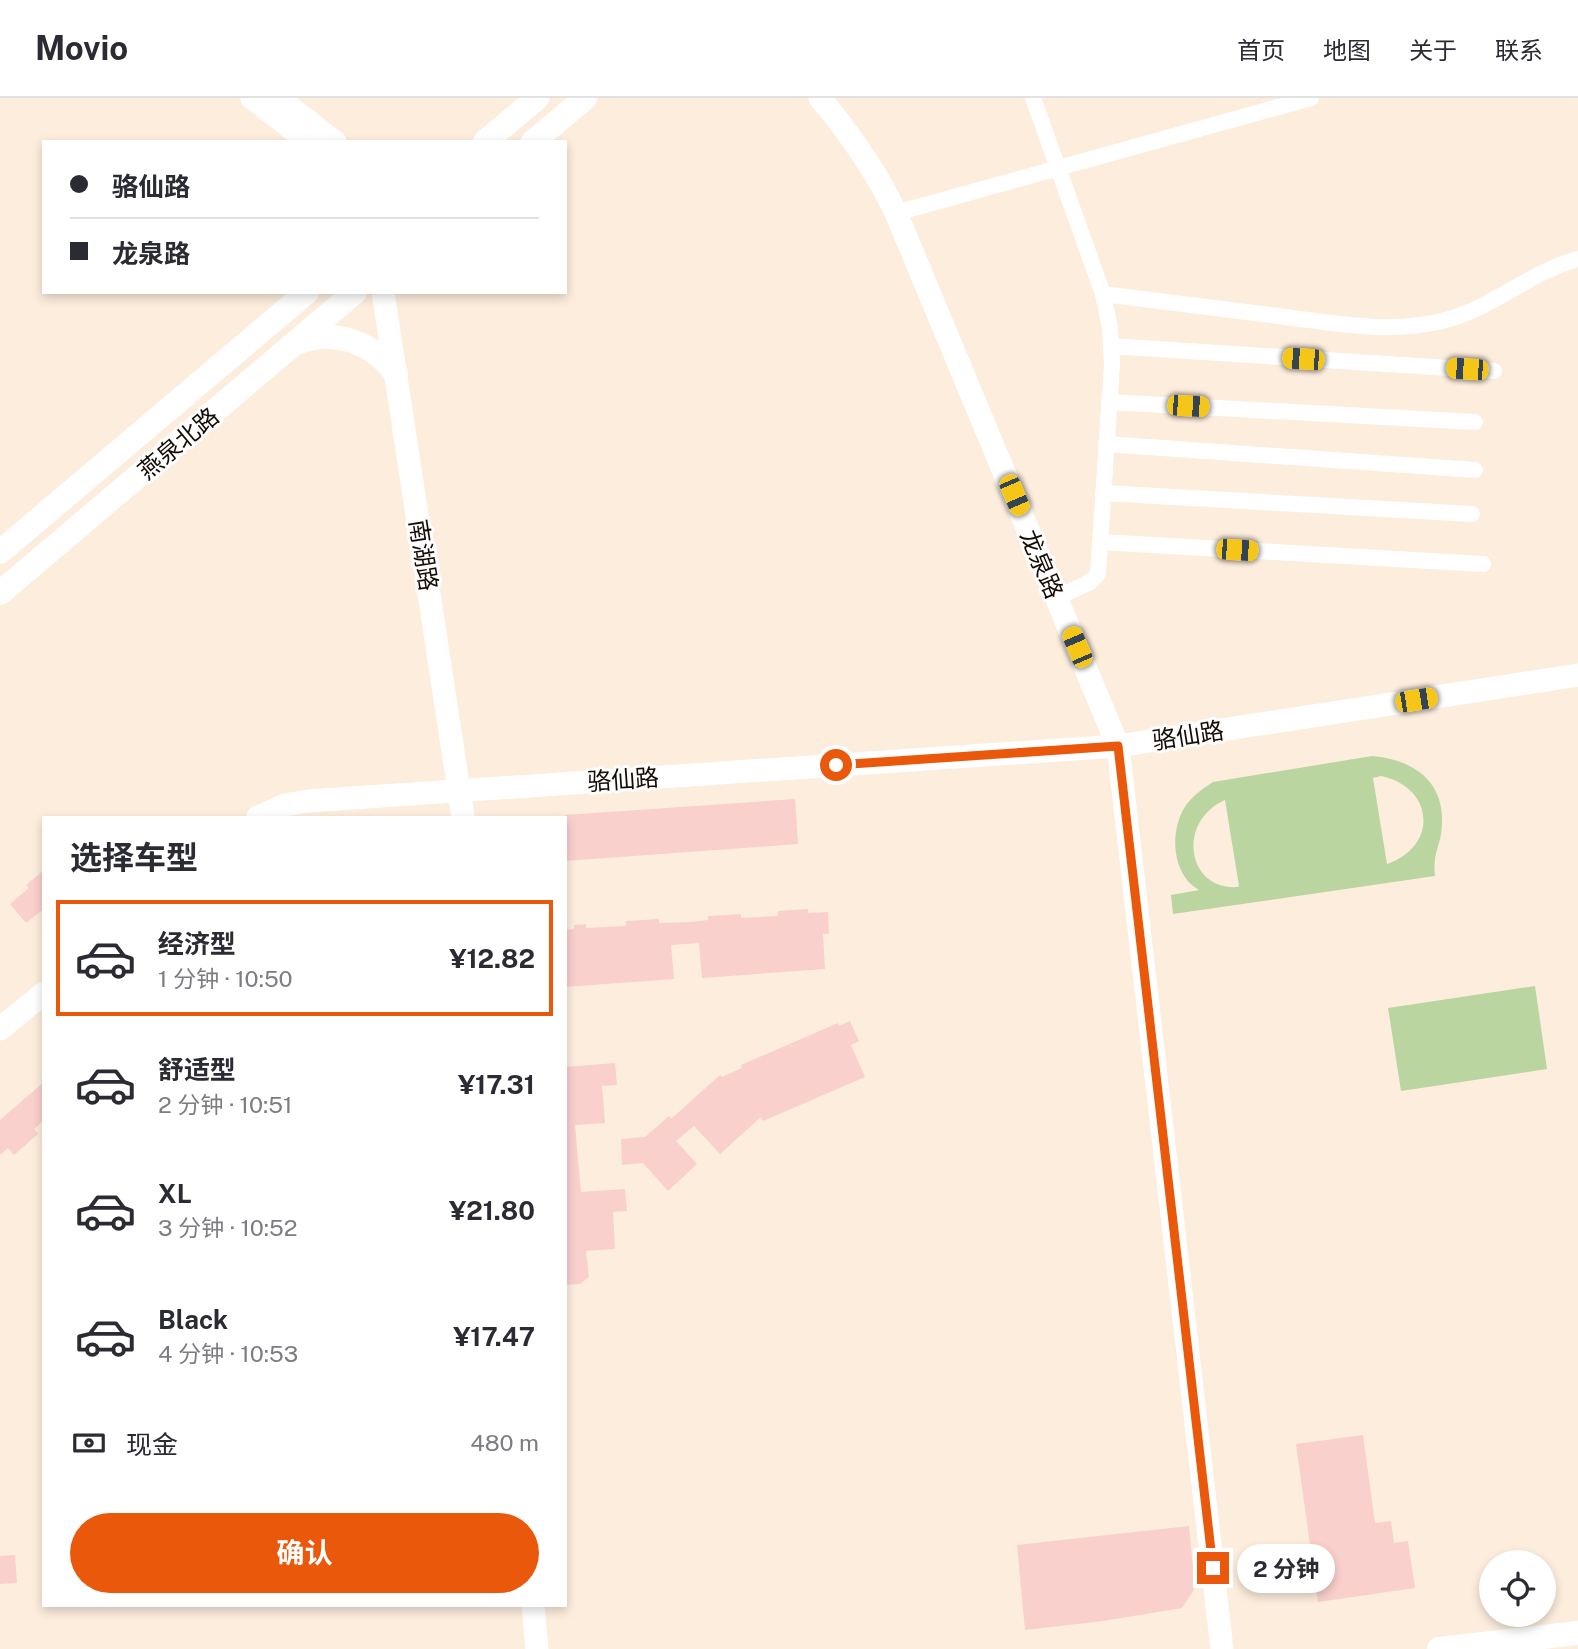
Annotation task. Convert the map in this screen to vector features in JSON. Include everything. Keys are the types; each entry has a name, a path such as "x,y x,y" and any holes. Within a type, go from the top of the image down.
{"main road":[{"path":"251,98 306,140"},
{"path":"278,98 332,140"},
{"path":"487,140 537,98"},
{"path":"535,140 585,98"},
{"name":"龙泉路","path":"820,98 867,161 896,213 1118,746 1222,1649"},
{"name":"燕泉北路","path":"0,552 305,294"},
{"name":"燕泉北路","path":"0,593 353,294"},
{"name":"南湖路","path":"383,294 463,816"},
{"path":"295,343 321,337 347,339 380,355 396,374"},
{"name":"骆仙路","path":"260,816 285,805 308,801 1118,746 1578,675"},
{"path":"0,1029 42,995"},
{"path":"533,1607 537,1649"},
{"path":"1439,1649 1578,1633"}],"street":[{"path":"1033,98 1103,294 1111,346 1096,577 1056,598"},
{"path":"896,213 1311,98"},
{"path":"1103,294 1353,326 1401,327 1463,315 1541,273 1578,259"},
{"path":"1111,346 1494,371"},
{"path":"1109,402 1475,422"},
{"path":"1106,444 1475,470"},
{"path":"1103,493 1472,514"},
{"path":"1100,542 1483,564"}],"green space":[{"path":"1372,756 1411,767 1431,783 1441,808 1442,823 1435,876 1173,914 1171,895 1199,890 1190,884 1179,865 1175,844 1178,822 1188,803 1213,782","holes":["1381,776 1399,782 1412,792 1420,804 1423,817 1422,831 1415,844 1404,856 1387,864 1373,778","1225,800 1239,886 1238,887 1221,885 1208,878 1199,867 1194,853 1194,838 1199,823 1209,810"]},
{"path":"1535,986 1547,1069 1401,1091 1388,1008"}],"building":[{"path":"795,799 798,844 567,861 565,815"},
{"path":"42,872 42,911 26,923 10,904 29,888 26,885"},
{"path":"808,909 808,913 828,912 829,934 823,934 825,969 702,978 699,943 671,945 674,979 567,987 567,930 574,929 574,925 586,924 586,928 626,926 626,921 659,919 659,923 691,922 708,920 708,916 778,916 778,911"},
{"path":"850,1021 859,1041 851,1045 865,1077 763,1121 761,1117 720,1154 694,1126 676,1141 697,1164 668,1191 643,1163 622,1165 621,1139 645,1137 669,1116 671,1119 720,1075 722,1077 742,1068 741,1065 838,1023 839,1026"},
{"path":"615,1063 617,1085 602,1086 605,1123 575,1125 581,1192 625,1189 627,1211 613,1212 615,1249 586,1251 589,1277 580,1284 567,1285 567,1067"},
{"path":"42,1084 42,1122 34,1129 38,1134 14,1155 8,1148 0,1155 0,1120"},
{"path":"1363,1435 1375,1523 1391,1521 1394,1543 1408,1541 1415,1588 1318,1602 1296,1444"},
{"path":"1189,1526 1195,1588 1182,1608 1025,1630 1017,1545"},
{"path":"15,1555 17,1583 0,1584 0,1556"}],"route":[{"path":"836,765 1118,746 1213,1568"}]}
